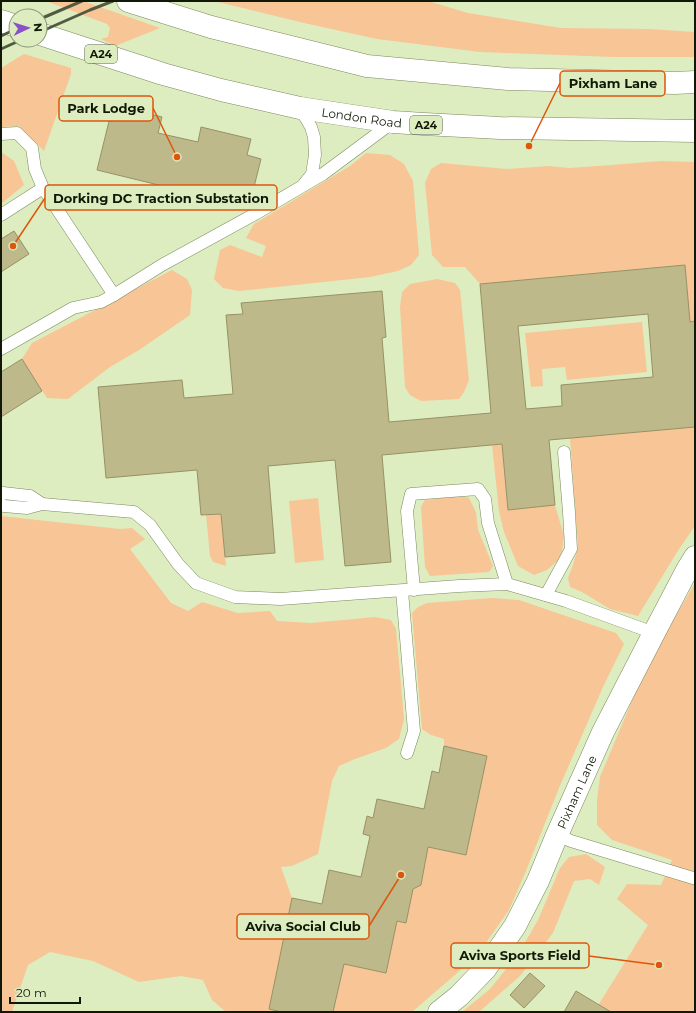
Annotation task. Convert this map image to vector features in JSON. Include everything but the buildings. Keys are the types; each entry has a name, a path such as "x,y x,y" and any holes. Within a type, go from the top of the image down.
{"main road":[{"path":"128,1 210,27 367,66 508,79 675,83 695,82"},
{"name":"London Road","path":"48,37 163,74 221,90 300,108 393,122 500,128 695,131"},
{"name":"Pixham Lane","path":"439,1012 459,996 486,968 515,926 538,881 603,732 686,570 695,557"}],"lane":[{"path":"300,108 311,127 314,137 315,154 312,174 302,186"},
{"path":"1,349 73,308 101,302 114,295 162,265 323,174 393,122"},
{"path":"1,134 17,133 32,148 35,169 43,188 114,295"},
{"path":"1,215 43,188"},
{"path":"546,595 571,550 564,452"},
{"path":"407,754 414,730 408,590 407,511 412,494 478,489 485,499 488,522 507,584"},
{"path":"1,494 30,496 42,504"},
{"path":"1,504 4,506 27,508 42,504 134,512 150,525 178,564 196,583 235,597 280,599 507,584 566,601 654,633"},
{"path":"557,835 571,841 692,878"}],"shaded area":[{"path":"46,1 83,1 160,28 115,46 101,39 108,37 110,28 107,24"},
{"path":"214,1 428,1 468,13 561,28 649,29 695,32 695,57 613,57 480,52 377,39"},
{"path":"24,54 71,68 71,74 44,151 19,126 1,127 1,68"},
{"path":"1,152 14,161 24,185 1,204"},
{"path":"366,153 390,155 404,164 413,181 419,255 411,265 398,271 370,277 239,291 223,288 214,279 220,250 230,245 262,257 266,246 246,238 254,224 350,166"},
{"path":"661,161 695,162 695,321 690,322 684,265 480,284 465,267 443,267 432,255 425,183 431,169 441,163 507,169 548,166 569,168"},
{"path":"172,270 187,279 192,290 190,315 139,350 110,367 68,399 47,398 22,359 32,343"},
{"path":"437,279 455,283 460,290 469,380 459,399 421,401 410,395 405,387 400,307 402,292 410,284"},
{"path":"642,322 647,372 567,380 565,367 542,369 543,386 531,387 525,333"},
{"path":"695,427 695,526 679,549 638,616 610,609 582,592 570,587 568,578 578,547 570,438"},
{"path":"502,444 508,510 555,505 564,536 561,558 547,570 534,575 518,566 504,532 499,511 492,445"},
{"path":"459,496 469,498 476,512 478,530 493,566 489,572 430,576 425,567 421,507 425,500"},
{"path":"318,498 324,560 295,563 289,501"},
{"path":"221,514 226,566 213,562 210,556 206,515"},
{"path":"1,516 120,529 132,528 145,539 130,549 171,603 188,611 202,602 238,613 270,611 277,621 311,623 375,617 391,620 396,629 404,719 399,739 386,748 339,766 332,781 318,854 292,866 281,867 292,898 269,1009 282,1012 226,1012 212,1000 203,980 181,976 139,982 93,961 50,952 28,965 12,1012 1,1012"},
{"path":"695,583 695,1012 594,1012 648,925 617,899 627,884 661,885 672,860 612,840 597,825 597,800 600,777 648,663"},
{"path":"492,598 519,600 616,633 624,644 603,687 559,788 509,910 481,950 412,1012 333,1012 344,964 386,973 397,921 406,923 413,889 421,885 426,861 421,854 422,846 466,855 487,756 444,746 444,739 431,735 422,729 412,613 418,607 427,603"},
{"path":"586,854 605,867 599,885 590,879 574,881 553,933 520,976 479,1012 462,1012 490,989 519,953 538,920 560,868 569,857"}],"railway":[{"path":"48,16 82,1"},
{"path":"48,28 113,1"},
{"path":"1,36 8,33"},
{"path":"1,49 8,46"}],"place":[{"name":"Pixham Lane","path":"529,146"},
{"name":"Park Lodge","path":"177,157"},
{"name":"Dorking DC Traction Substation","path":"13,246"},
{"name":"Aviva Social Club","path":"401,875"},
{"name":"Aviva Sports Field","path":"659,965"}]}
